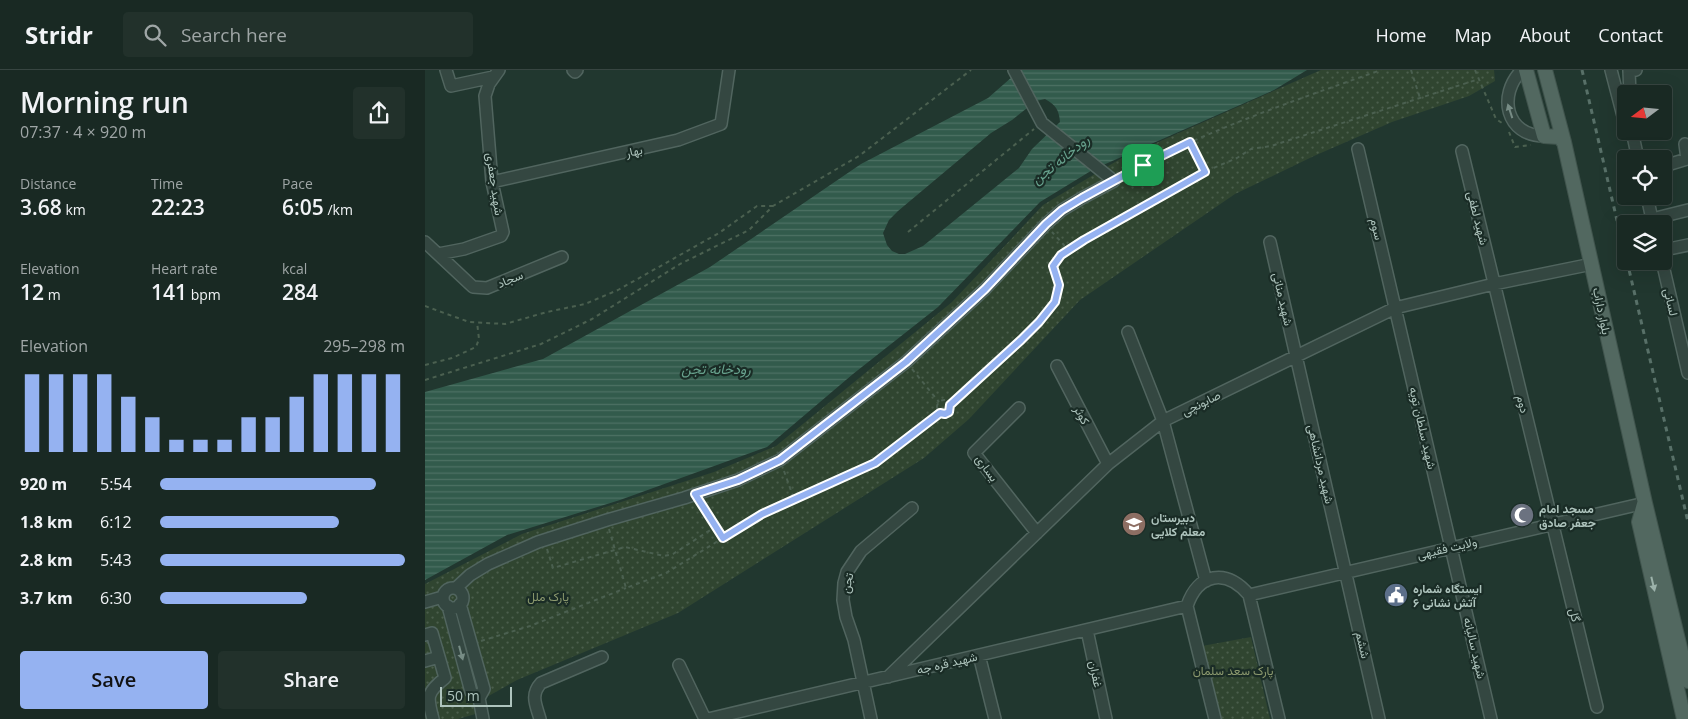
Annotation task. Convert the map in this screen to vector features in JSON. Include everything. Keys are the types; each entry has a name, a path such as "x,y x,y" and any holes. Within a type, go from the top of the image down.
{"main road":[{"path":"1526,70 1544,136 1559,137 1564,142"},
{"name":"بلوار داراب","path":"1545,70 1564,142 1645,503 1688,681"},
{"name":"بلوار داراب","path":"1645,503 1639,522 1684,719"}],"street":[{"path":"446,70 451,86 495,73"},
{"path":"573,70 575,72 577,70"},
{"name":"بهار","path":"492,182 678,140 721,124 729,70"},
{"path":"479,698 471,692 443,595 449,588 456,588 488,564 545,540 738,480 780,460 906,362 985,289 1046,224 1062,210 1114,181 1042,122 1014,70"},
{"path":"1522,70 1509,87 1507,97 1508,108 1512,118 1519,126 1527,132 1544,136"},
{"path":"1611,70 1617,93"},
{"path":"1631,85 1633,70"},
{"name":"شهید جعفری","path":"438,254 464,250 501,236 503,232 492,182 485,96 495,73"},
{"path":"1672,164 1687,159 1685,144"},
{"name":"سوم","path":"1358,149 1395,308"},
{"name":"شهید لطفی","path":"1462,151 1494,284"},
{"path":"1672,215 1688,210"},
{"name":"سجاد","path":"425,242 473,287 487,288 562,257"},
{"name":"شهید منانی","path":"1270,242 1296,356"},
{"path":"1672,248 1688,245"},
{"name":"صابونچی","path":"888,676 1108,464 1163,421 1395,308 1494,284 1592,264"},
{"name":"لسانی","path":"1664,270 1688,373"},
{"name":"دوم","path":"1494,284 1553,523"},
{"name":"شهید سلطان تویه","path":"1395,308 1451,547"},
{"path":"1128,332 1163,421 1206,581"},
{"name":"شهید مردانشاهی","path":"1296,356 1346,572"},
{"name":"کوثر","path":"1057,366 1108,464"},
{"name":"یساری","path":"1019,408 974,453 1037,533"},
{"name":"ولایت فقیهی","path":"1249,595 1645,503"},
{"name":"تجن","path":"871,719 854,640 843,600 844,583 847,572 861,550 912,508"},
{"name":"گل","path":"1553,523 1597,706"},
{"name":"شهید سالیانه","path":"1451,547 1491,719"},
{"name":"ششم","path":"1346,572 1379,719"},
{"path":"1215,719 1187,606 1191,593 1201,583 1213,578 1227,578 1240,584 1249,595 1279,719"},
{"path":"456,588 462,595 460,604 484,689 479,698 483,719"},
{"path":"425,602 439,598 455,607 460,604"},
{"name":"شهید قره جه","path":"706,719 744,715 888,676 1187,606"},
{"name":"غفران","path":"1087,630 1106,719"},
{"path":"425,635 433,633 445,678 430,691 429,696 433,719"},
{"path":"979,655 995,719"},
{"path":"425,661 439,657"},
{"path":"539,719 534,694 541,683 602,657"},
{"path":"679,665 706,719"}],"path":[{"path":"425,380 541,344 583,323 681,264 749,230 773,206 859,156 971,70"},
{"path":"1114,181 1190,142 1224,127 1381,70"},
{"path":"1411,70 1420,98"},
{"path":"1061,255 1084,240 1205,172 1251,150 1271,146 1479,79"},
{"path":"908,232 1042,122"},
{"path":"1190,142 1205,172"},
{"path":"425,306 469,322 505,324 585,304 618,290 719,233 757,206 773,206"},
{"path":"471,643 530,626 665,573 762,514 875,463 940,413 945,414 949,412 950,405 1021,340 1055,302 1059,285 1053,266 1061,255 1064,245 1046,224"},
{"path":"425,366 452,358 476,347 479,339 477,322"},
{"path":"906,362 939,402"},
{"path":"939,402 945,400 950,405"},
{"path":"939,402 937,408 940,413"},
{"path":"780,460 794,499"},
{"path":"695,494 723,538"},
{"path":"607,520 626,588"},
{"path":"545,540 553,568 625,547 664,556 673,554 715,526"}],"green space":[{"name":"پارک ملل","path":"1321,70 1494,70 1495,81 1469,96 1392,122 1314,156 1235,194 1080,300 969,419 924,458 678,613 517,680 485,698 486,711 458,719 425,719 425,584 522,534 714,472 776,446 952,302 1043,205 1120,159"},
{"name":"پارک سعد سلمان","path":"1251,637 1270,719 1220,719 1202,646"}],"water":[{"name":"رودخانه تجن","path":"1020,70 1307,70 1274,90 1094,169 1040,202 938,307 853,374 767,447 620,500 507,535 425,580 425,392 543,359 710,267 861,164 988,98","holes":["1045,99 1056,108 1060,122 1032,149 1019,168 923,246 905,254 892,251 887,245 883,233 889,220 898,211 991,133 1012,120 1036,101"]}],"railway":[{"path":"1582,70 1617,220"},
{"path":"1629,270 1688,522"}],"place":[{"name":"مسجد امام جعفر صادق","path":"1522,515"},
{"name":"دبیرستان معلم کلایی","path":"1134,524"},
{"name":"ایستگاه شماره ۶ آتش نشانی","path":"1396,595"}],"route":[{"path":"1190,142 1205,172 1084,240 1061,255 1053,266 1059,285 1055,302 1021,340 950,405 949,412 945,414 940,413 875,463 762,514 723,538 695,494 738,480 771,465 805,442 906,362 985,289 1046,224 1062,210 1143,165 1190,142"}]}
